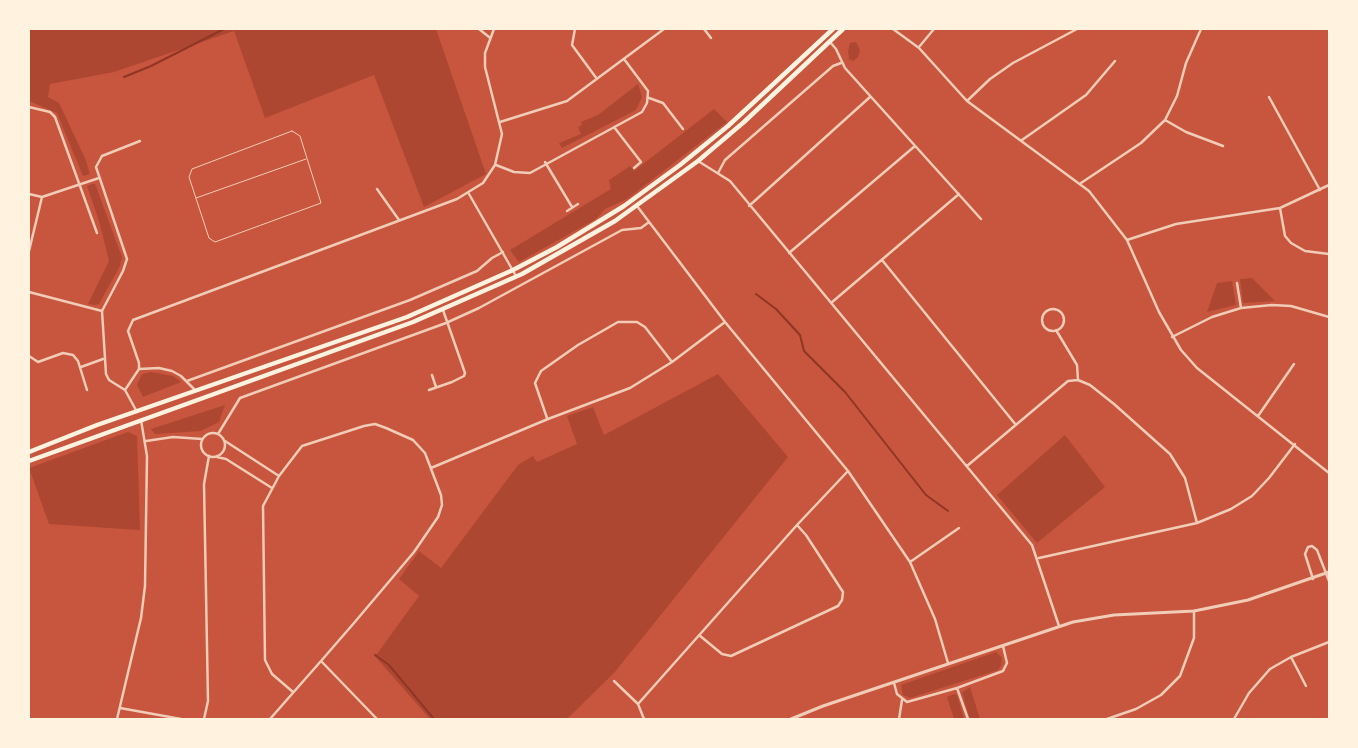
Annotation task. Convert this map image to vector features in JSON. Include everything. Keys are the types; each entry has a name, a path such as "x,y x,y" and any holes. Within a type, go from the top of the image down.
{"highway":[{"path":"29,452 136,412 407,317 513,270 556,247 632,200 693,155 833,29"},
{"path":"29,460 443,310 516,276 588,237 637,206 698,161 744,122 843,29"},
{"path":"693,155 698,161"},
{"path":"632,200 637,206"},
{"path":"136,412 141,420"}],"street":[{"path":"479,29 489,37"},
{"path":"126,390 139,369 139,363 128,331 133,320 469,194 483,183 495,165 501,146 500,122 485,67 489,37 494,29"},
{"path":"575,29 572,45 597,79"},
{"path":"500,122 568,101 664,29"},
{"path":"704,29 711,38"},
{"path":"893,29 919,48 967,101 1081,183 1099,202 1127,240 1136,265 1172,337 1197,368 1295,444 1329,473"},
{"path":"919,48 934,29"},
{"path":"967,101 990,79 1013,63 1077,29"},
{"path":"1081,183 1142,143 1165,120 1177,96 1186,63 1201,29"},
{"path":"830,42 836,49 841,63 870,97 981,219"},
{"path":"495,165 522,174 530,173 545,162 642,112 648,98 646,86 624,59"},
{"path":"1022,140 1086,95 1115,61"},
{"path":"718,174 725,160 833,66 841,63"},
{"path":"750,206 870,97"},
{"path":"1270,97 1320,190"},
{"path":"648,98 660,100 683,129"},
{"path":"29,107 48,111 55,117 98,233"},
{"path":"1165,120 1186,132 1222,146"},
{"path":"614,127 640,162 634,168"},
{"path":"136,412 126,390 109,380 103,359 102,311 123,271 126,259 96,167 102,156 140,141"},
{"path":"790,254 915,146"},
{"path":"698,161 730,181 1032,545 1059,626"},
{"path":"545,162 572,207"},
{"path":"29,194 42,197 99,178"},
{"path":"1127,240 1176,224 1280,208 1329,185"},
{"path":"377,189 399,220"},
{"path":"469,194 516,276"},
{"path":"831,303 959,194"},
{"path":"29,251 42,197"},
{"path":"567,211 578,204"},
{"path":"637,206 725,322 848,471 910,562 935,619 948,664"},
{"path":"1280,208 1285,236 1291,243 1305,251 1329,254"},
{"path":"218,434 240,398 479,308 622,230 641,228 650,222"},
{"path":"186,381 410,300 477,271 492,258 503,252"},
{"path":"882,260 1016,425"},
{"path":"1237,283 1241,308"},
{"path":"29,292 102,311"},
{"path":"1172,337 1212,317 1241,308 1272,304 1291,306 1329,317"},
{"path":"1049,309 1058,310 1063,316 1063,324 1056,330 1048,330 1042,323 1043,315 1049,309"},
{"path":"428,390 464,376 465,373 443,310"},
{"path":"548,419 534,383 541,371 584,341 618,322 637,322 645,327 672,362"},
{"path":"431,468 548,419 630,388 672,362 725,322"},
{"path":"1056,330 1077,365 1078,380"},
{"path":"29,356 38,362 63,353 76,357 87,390"},
{"path":"80,367 103,359"},
{"path":"1258,416 1294,364"},
{"path":"139,369 165,369 186,381 196,391"},
{"path":"432,375 436,387"},
{"path":"967,466 1068,381 1078,380 1090,385 1114,404 1170,454 1185,478 1197,523"},
{"path":"117,719 141,618 145,586 146,441 141,420"},
{"path":"270,719 414,552 438,517 442,500 431,468 417,443 375,424 302,446 279,476 263,506 261,516 264,654 270,672 293,692"},
{"path":"272,488 226,459 209,456 201,449 202,439 208,433 218,434 224,440 279,476"},
{"path":"146,441 173,437 202,439"},
{"path":"216,456 224,450 224,440"},
{"path":"1038,559 1197,523 1231,509 1252,496 1269,478 1295,444"},
{"path":"204,719 208,701 204,484 209,456"},
{"path":"638,704 797,525 848,471"},
{"path":"699,635 722,654 731,656 828,612 841,604 844,596 840,586 806,535 797,525"},
{"path":"910,562 959,528"},
{"path":"1313,578 1305,554 1308,547 1312,546 1317,550 1328,573 1329,581"},
{"path":"792,719 823,706 1059,626 1096,618 1194,610 1264,596 1328,573"},
{"path":"1107,719 1136,709 1161,695 1180,676 1194,638 1194,610"},
{"path":"1234,719 1248,693 1270,669 1291,657 1329,642"},
{"path":"902,700 912,702 1003,671 1007,663 1003,646"},
{"path":"1291,657 1306,686"},
{"path":"321,661 375,719"},
{"path":"614,681 638,704 644,719"},
{"path":"894,683 902,700 900,719"},
{"path":"957,688 968,719"},
{"path":"120,708 181,719"}],"lane":[{"path":"292,131 300,136 307,159 321,203 215,242 210,238 188,177 192,169 292,131"},
{"path":"196,198 307,159"}],"shaded area":[{"path":"29,29 436,29 486,174 424,207 374,75 265,118 234,31 114,72 50,84 48,97 59,103 85,158 90,174 83,176 57,113 29,101"},
{"path":"856,42 860,50 858,57 853,61 849,59 848,51 850,43"},
{"path":"638,84 642,97 636,110 562,148 559,143 581,134 578,127 582,125 581,122 598,115"},
{"path":"714,109 727,122 627,199 605,209 596,219 519,262 510,250 611,189 609,180 630,166 634,171"},
{"path":"95,184 122,257 120,266 99,304 95,305 88,304 109,261 99,221 87,186"},
{"path":"1252,278 1275,301 1243,303 1240,279"},
{"path":"1232,281 1236,305 1207,312 1217,283"},
{"path":"151,372 173,376 181,382 143,397 137,385 142,374"},
{"path":"718,374 788,457 614,673 567,719 430,719 374,655 377,654 419,596 399,579 419,551 441,568 518,465 533,456 537,462 577,444 567,416 593,407 604,435"},
{"path":"225,405 219,422 201,431 155,434 151,429"},
{"path":"128,432 137,436 140,530 49,524 29,468"},
{"path":"1065,435 1105,487 1037,543 997,495"},
{"path":"996,652 1002,658 1001,666 998,670 910,698 903,695 901,685"},
{"path":"970,687 980,719 970,719 962,693"},
{"path":"954,694 957,695 964,719 954,719 947,697"}],"waterway":[{"path":"124,77 151,66 224,29"},
{"path":"756,294 776,309 800,335 804,351 845,392 926,495 948,511"},
{"path":"375,655 389,665 434,719"}]}
